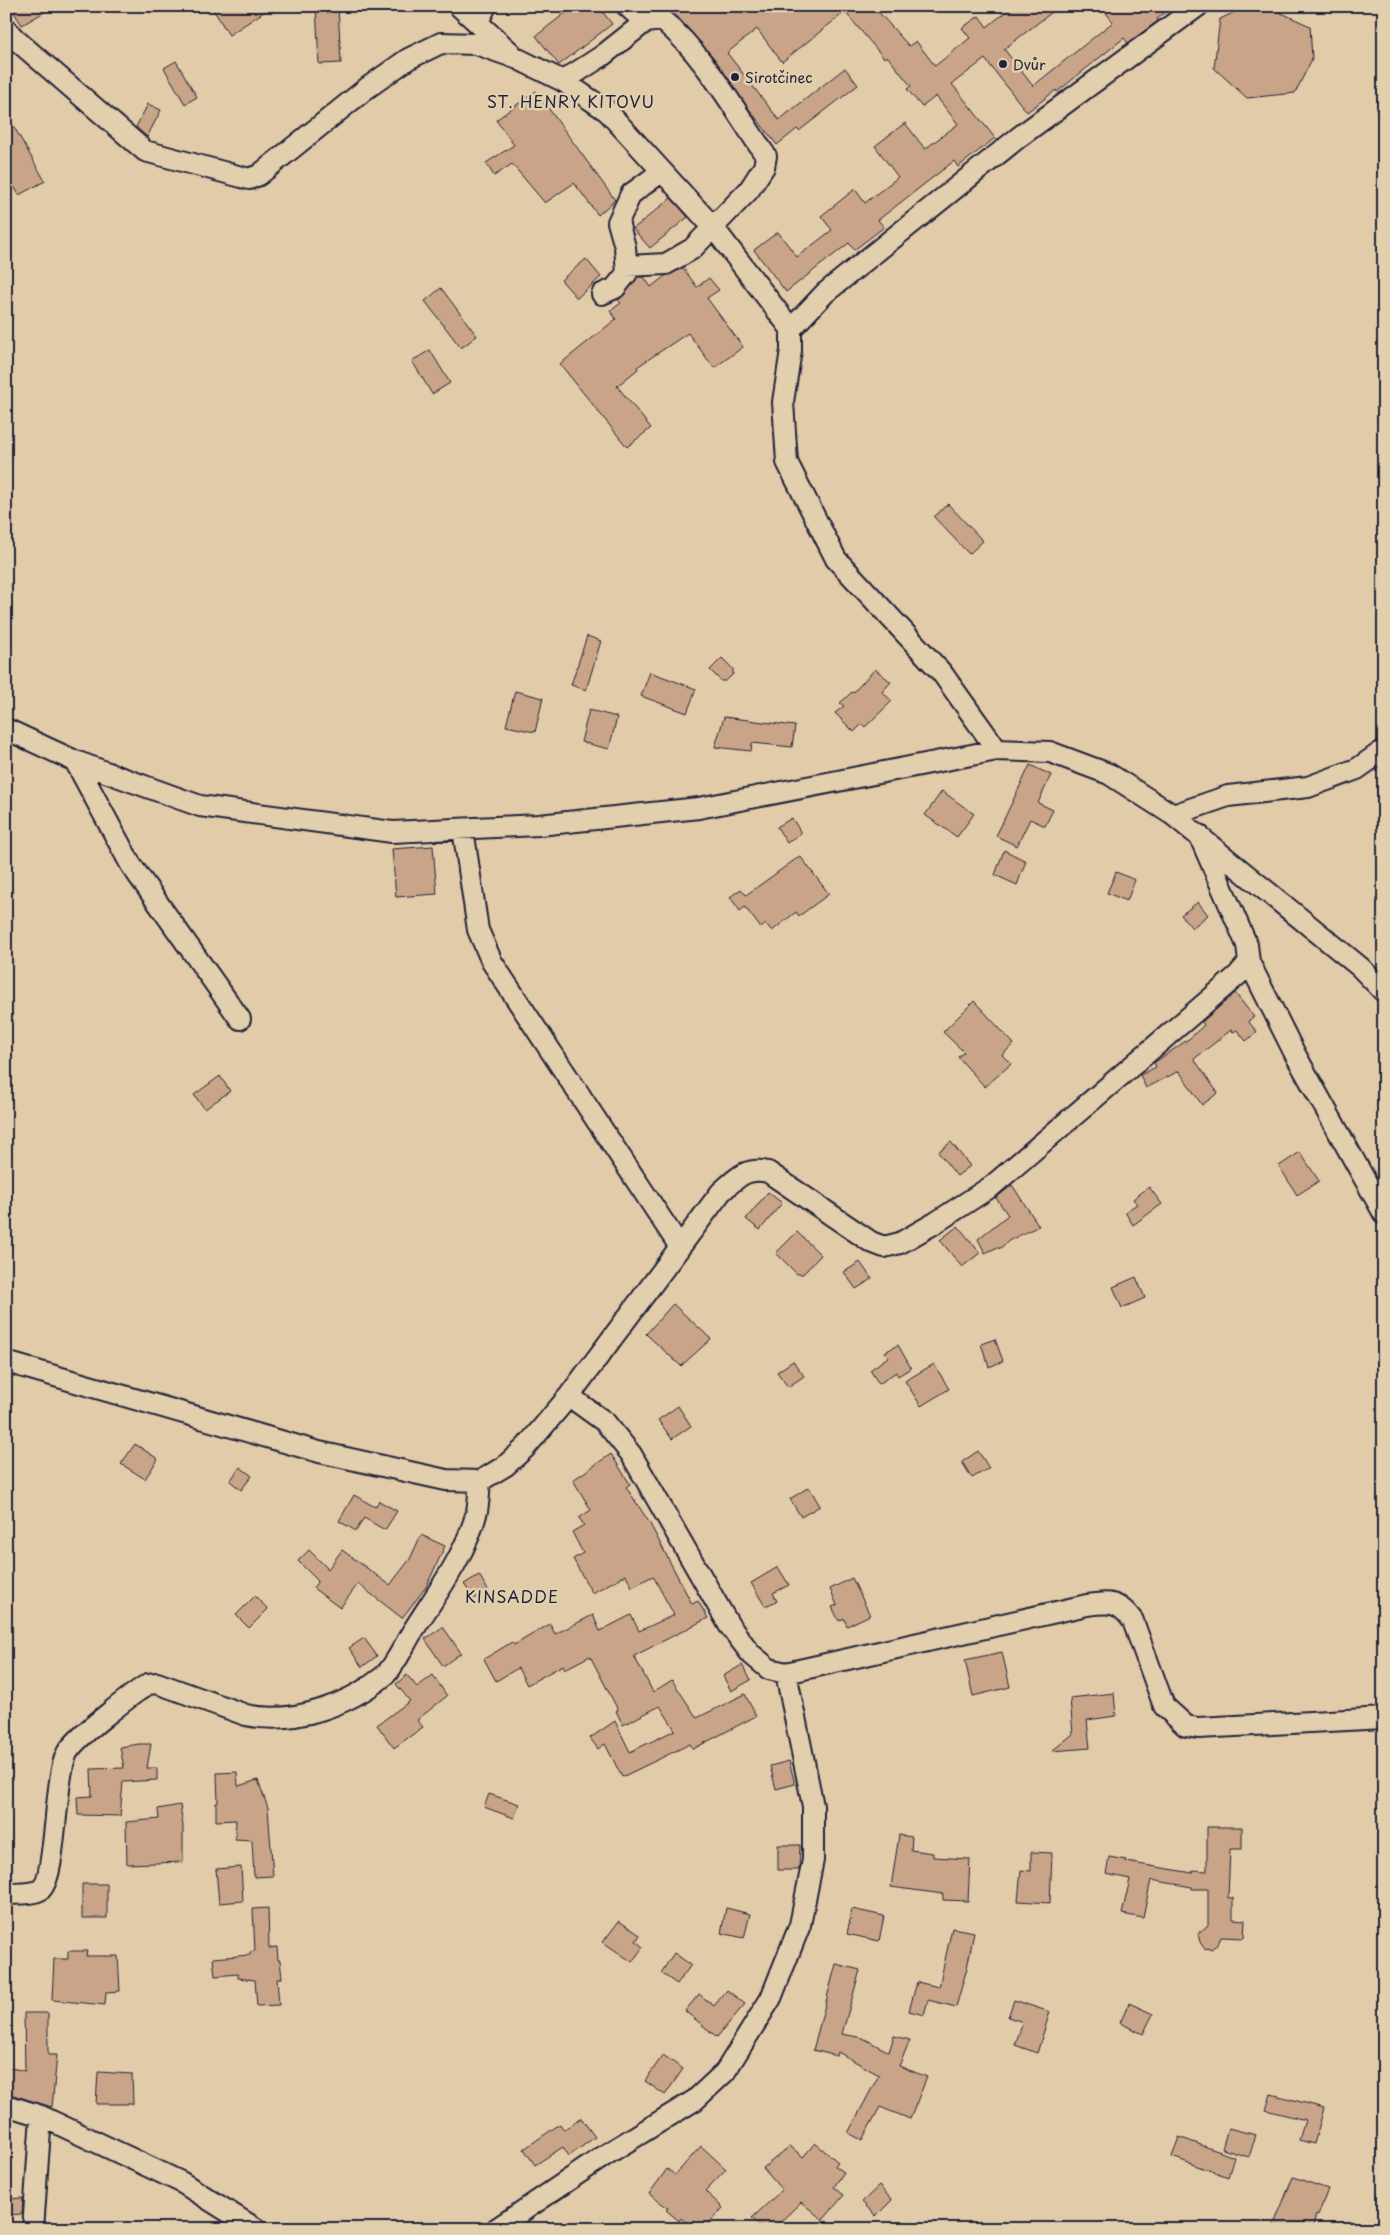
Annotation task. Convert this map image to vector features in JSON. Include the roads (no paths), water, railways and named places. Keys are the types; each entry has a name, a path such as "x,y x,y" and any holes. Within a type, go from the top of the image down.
{"street":[{"path":"460,6 482,14 516,58"},
{"path":"627,6 645,22"},
{"path":"791,329 825,293 1012,143 1198,6"},
{"path":"564,81 602,56 645,22 662,20 677,32 718,84 766,156 764,167 749,190 692,249 666,264 627,266"},
{"path":"6,28 29,51 145,151 249,179 259,175 366,88 408,58 441,43 476,44 516,58 564,81 608,111 660,172 713,227 791,329 791,350 783,402 788,462 836,559 942,673 997,750"},
{"path":"602,294 615,288 627,273 625,246 618,222 631,194 660,172"},
{"path":"6,730 75,761 200,806 392,832 540,825 699,808 997,750 1050,752 1109,774 1197,832 1360,967 1384,992"},
{"path":"1173,815 1228,796 1308,787 1357,769 1384,750"},
{"path":"75,761 132,865 240,1020"},
{"path":"463,829 478,930 492,962 680,1247"},
{"path":"1197,832 1241,930 1247,945 1249,962 1295,1054 1384,1214"},
{"path":"6,1362 318,1452 446,1480 480,1481 504,1466 525,1448 569,1396 721,1192 738,1177 754,1169 768,1172 871,1242 884,1247 900,1243 992,1186 1238,975 1249,962"},
{"path":"569,1396 605,1422 631,1454 730,1625 752,1654 768,1670 786,1673 1077,1607 1110,1602 1125,1610 1133,1621 1164,1706 1186,1726 1198,1728 1384,1718"},
{"path":"6,1894 32,1893 41,1890 46,1883 53,1843 61,1770 67,1752 78,1740 148,1684 157,1683 246,1715 260,1718 279,1718 316,1711 355,1696 386,1674 461,1554 477,1511 480,1481"},
{"path":"496,2229 607,2154 695,2100 725,2072 771,1998 800,1925 813,1860 813,1806 786,1673"},
{"path":"6,2105 41,2116 181,2182 256,2229"},
{"path":"33,2229 41,2116"}],"place":[{"name":"Dvůr","path":"1003,64"},
{"name":"Sirotčinec","path":"735,77"}],"district":[{"name":"ST. HENRY KITOVU","path":"571,101"},
{"name":"KINSADDE","path":"512,1596"}]}
